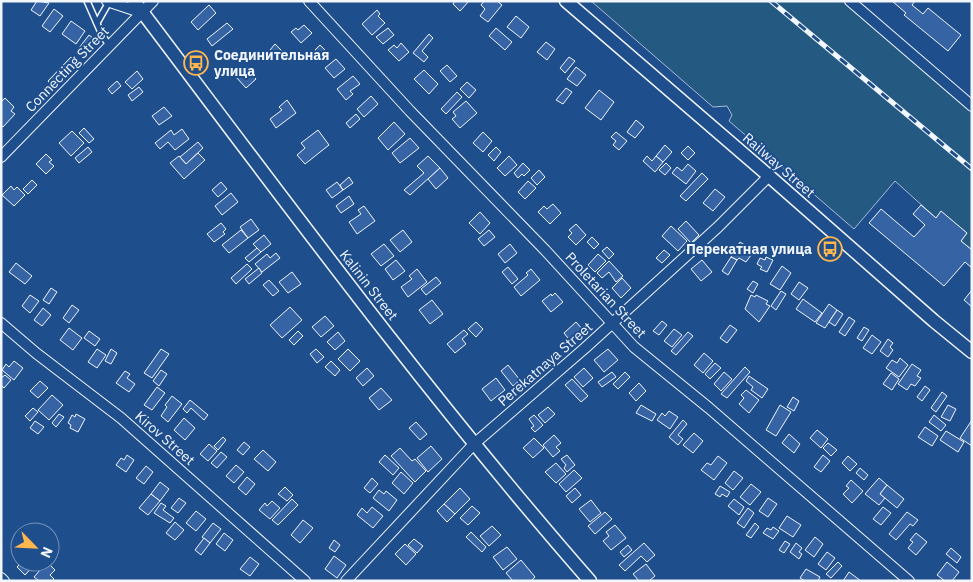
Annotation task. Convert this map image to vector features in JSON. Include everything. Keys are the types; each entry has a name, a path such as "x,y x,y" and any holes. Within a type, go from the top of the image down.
{"street":[{"name":"Kalinin Street","path":"134,1 326,255 474,444 590,581"},
{"name":"Connecting Street","path":"1,157 153,1"},
{"name":"Proletarian Street","path":"310,1 410,111 545,250 634,347 909,581"},
{"name":"Railway Street","path":"566,1 972,352"},
{"path":"850,1 972,106"},
{"path":"108,2 142,13"},
{"name":"Perekatnaya Street","path":"346,581 474,444 718,227 769,176"},
{"name":"Kirov Street","path":"1,323 36,353 121,418 304,581"},
{"path":"1,578 4,581"}],"lane":[{"path":"87,1 102,35 109,45"},
{"path":"97,23 108,2"}],"shaded area":[{"path":"591,1 850,1 972,106 972,250 961,241 967,233 941,212 936,218 895,181 854,229 729,121 732,115 727,106 713,107"}],"building":[{"path":"37,1 49,3 40,16 31,10"},
{"path":"455,1 469,1 460,11 453,4"},
{"path":"484,1 497,1 502,5 488,22 480,16 485,9 481,5"},
{"path":"892,1 915,1 912,5 923,14 928,8 961,35 948,51 904,15 906,13"},
{"path":"209,5 216,13 198,30 191,22"},
{"path":"54,9 63,16 50,32 42,26"},
{"path":"377,10 380,14 378,16 385,23 372,35 362,24"},
{"path":"516,16 529,27 521,38 507,27"},
{"path":"71,21 85,31 76,44 62,34"},
{"path":"227,23 233,29 212,46 207,39"},
{"path":"304,25 312,33 301,43 291,32 296,28 298,30"},
{"path":"388,28 394,35 383,44 376,37"},
{"path":"496,28 512,42 505,50 489,36"},
{"path":"429,34 433,38 422,51 428,57 424,62 413,53"},
{"path":"89,35 97,41 86,54 79,48"},
{"path":"546,42 555,49 547,60 537,52"},
{"path":"401,43 409,52 399,61 388,50 394,45 397,48"},
{"path":"275,44 285,54 279,59 270,50"},
{"path":"320,45 326,51 321,56 315,50"},
{"path":"71,57 78,63 54,88 48,81"},
{"path":"569,57 575,61 565,73 560,68"},
{"path":"336,59 345,69 334,78 325,68"},
{"path":"447,65 457,76 450,82 440,71"},
{"path":"247,67 256,79 246,88 236,77"},
{"path":"576,67 586,75 577,86 567,79"},
{"path":"424,70 438,84 429,94 414,79"},
{"path":"137,71 143,79 132,89 125,82"},
{"path":"353,76 360,84 350,91 353,94 346,100 337,89"},
{"path":"117,81 121,86 112,94 108,89"},
{"path":"467,82 476,90 469,98 460,89"},
{"path":"139,87 143,92 132,101 128,95"},
{"path":"566,88 572,92 563,104 556,100"},
{"path":"599,90 614,102 601,120 585,108"},
{"path":"457,92 462,97 446,114 441,109"},
{"path":"371,96 378,104 364,117 357,109"},
{"path":"5,98 14,107 11,111 15,114 3,127 1,125 1,102"},
{"path":"287,100 296,113 276,128 270,119 282,110 279,107"},
{"path":"466,101 477,113 460,128 452,119 456,116 453,112"},
{"path":"164,107 172,116 159,125 152,116"},
{"path":"356,114 360,119 350,128 346,123"},
{"path":"636,120 644,127 635,138 627,132"},
{"path":"394,122 405,134 388,150 378,138"},
{"path":"84,128 94,139 89,143 79,133"},
{"path":"182,129 189,139 175,150 168,142 160,149 155,143 171,130 174,135"},
{"path":"318,130 329,145 305,164 297,155 305,148 301,143"},
{"path":"72,131 84,143 71,156 59,143"},
{"path":"483,132 492,141 483,152 473,143"},
{"path":"616,132 627,141 619,150 613,145 616,141 611,137"},
{"path":"410,138 419,148 400,163 392,153"},
{"path":"198,142 203,148 186,164 180,157"},
{"path":"665,145 672,152 663,162 656,156"},
{"path":"688,146 695,153 688,160 681,153"},
{"path":"88,147 92,152 79,163 75,158"},
{"path":"496,147 501,152 494,161 488,155"},
{"path":"198,153 205,160 184,179 170,163 179,156 186,164"},
{"path":"46,154 52,160 49,162 54,166 46,174 36,164"},
{"path":"428,156 440,168 410,195 404,190 424,173 417,166"},
{"path":"509,156 517,165 505,176 497,168"},
{"path":"647,156 652,161 656,156 663,162 655,172 643,161"},
{"path":"523,163 530,170 524,176 522,174 518,178 514,173"},
{"path":"666,163 671,168 665,175 659,170"},
{"path":"688,164 696,171 686,184 672,173 677,167 682,171"},
{"path":"440,168 448,178 436,189 428,179"},
{"path":"539,170 545,177 537,185 531,178"},
{"path":"702,173 708,179 686,201 680,196"},
{"path":"349,177 353,183 343,190 340,185"},
{"path":"32,180 37,185 28,194 23,189"},
{"path":"528,181 536,188 525,199 518,192"},
{"path":"221,182 227,189 218,197 212,190"},
{"path":"337,182 343,190 332,198 326,190"},
{"path":"11,186 14,190 17,187 25,195 14,206 2,195"},
{"path":"715,189 725,197 713,211 703,203"},
{"path":"231,193 238,202 222,215 215,206"},
{"path":"349,196 354,204 341,213 336,206"},
{"path":"553,204 561,213 550,224 538,212 544,206 547,209"},
{"path":"921,205 936,218 941,211 967,233 961,241 972,250 972,268 965,262 944,286 869,223 881,209 914,237 925,225 913,214"},
{"path":"364,206 375,221 357,234 349,222 361,214 358,210"},
{"path":"480,212 490,223 480,234 469,223"},
{"path":"251,219 259,230 248,238 240,227"},
{"path":"686,221 699,235 691,243 678,229"},
{"path":"221,223 226,229 223,232 225,234 214,242 207,234"},
{"path":"576,224 586,235 576,245 568,237 572,233 569,230"},
{"path":"671,226 687,241 678,251 662,236"},
{"path":"241,230 248,238 229,253 222,245"},
{"path":"403,230 412,242 400,252 390,240"},
{"path":"489,230 495,237 484,246 478,239"},
{"path":"264,235 271,244 261,252 253,244"},
{"path":"592,237 599,244 594,249 587,242"},
{"path":"740,242 754,251 746,262 739,258 737,260 731,257"},
{"path":"384,244 394,256 381,266 371,254"},
{"path":"510,244 517,253 505,263 498,254"},
{"path":"607,247 614,254 609,259 602,251"},
{"path":"257,248 261,252 249,262 245,258"},
{"path":"664,250 670,255 662,263 656,258"},
{"path":"276,253 280,258 262,272 255,264 267,254 270,258"},
{"path":"598,254 606,261 595,272 588,265"},
{"path":"731,257 737,260 728,275 722,271"},
{"path":"766,257 773,260 767,272 760,269 762,267 757,264 760,258 765,260"},
{"path":"396,260 405,271 393,280 385,269"},
{"path":"702,260 712,272 701,281 691,269"},
{"path":"609,261 623,276 616,282 609,272 602,278 597,273"},
{"path":"16,263 32,276 25,284 9,272"},
{"path":"247,264 252,269 236,284 231,278"},
{"path":"782,266 791,273 780,290 770,284"},
{"path":"508,267 518,279 512,284 502,272"},
{"path":"259,268 262,273 249,284 245,279"},
{"path":"417,269 427,282 408,297 401,287 412,279 409,276"},
{"path":"531,269 540,280 521,296 514,287 528,275 526,273"},
{"path":"292,272 301,284 288,293 279,282"},
{"path":"436,277 441,283 426,295 421,289"},
{"path":"622,278 631,288 621,298 612,288"},
{"path":"269,280 279,291 273,296 263,285"},
{"path":"753,281 758,284 753,293 747,289"},
{"path":"799,282 808,288 799,300 791,294"},
{"path":"51,288 57,292 49,304 43,300"},
{"path":"972,290 972,307 964,300"},
{"path":"781,291 786,294 776,310 771,306"},
{"path":"555,293 563,302 551,312 542,301"},
{"path":"30,295 39,301 30,313 22,306"},
{"path":"751,295 755,297 756,295 768,301 766,304 770,306 759,322 745,309"},
{"path":"803,299 822,313 815,322 796,309"},
{"path":"432,300 443,314 430,324 419,310"},
{"path":"829,304 837,310 825,328 816,323"},
{"path":"72,305 79,310 69,323 63,318"},
{"path":"290,307 302,320 282,338 270,325"},
{"path":"43,308 51,315 42,326 34,320"},
{"path":"837,310 843,314 835,326 829,322"},
{"path":"325,316 334,326 321,337 312,327"},
{"path":"849,317 855,321 845,336 839,332"},
{"path":"662,321 667,325 659,335 653,331"},
{"path":"476,322 483,329 476,337 468,329"},
{"path":"576,322 584,331 571,342 564,333"},
{"path":"730,325 737,330 727,343 720,338"},
{"path":"864,327 869,330 862,341 857,338"},
{"path":"69,328 82,338 73,350 60,340"},
{"path":"674,329 682,335 672,347 664,341"},
{"path":"464,330 468,334 462,339 466,344 455,353 447,344"},
{"path":"89,331 100,339 95,346 84,338"},
{"path":"298,331 303,336 294,345 289,340"},
{"path":"338,332 345,341 335,350 327,342"},
{"path":"688,332 693,336 676,355 671,351"},
{"path":"872,335 881,342 872,354 863,348"},
{"path":"888,339 893,343 890,347 893,350 888,357 880,351"},
{"path":"97,349 106,355 97,368 88,362"},
{"path":"111,349 117,353 111,364 105,361"},
{"path":"161,349 169,354 152,378 144,373"},
{"path":"316,349 324,357 317,363 310,354"},
{"path":"348,349 360,361 350,371 338,359"},
{"path":"608,349 618,360 604,372 594,360"},
{"path":"704,353 713,361 703,373 694,365"},
{"path":"900,358 908,365 899,377 886,368 892,360 897,363"},
{"path":"14,361 23,368 14,380 2,370 6,364 9,367"},
{"path":"331,361 340,370 335,376 325,367"},
{"path":"715,363 721,368 710,379 705,374"},
{"path":"912,364 921,370 917,376 921,378 915,386 911,384 907,390 898,384"},
{"path":"508,365 520,380 513,386 501,371"},
{"path":"745,367 750,372 727,398 721,394"},
{"path":"367,368 374,376 363,386 356,378"},
{"path":"584,368 593,378 583,387 574,377"},
{"path":"161,370 167,374 159,386 153,381"},
{"path":"125,371 130,374 127,378 135,384 129,392 116,383"},
{"path":"612,372 616,377 602,387 598,382"},
{"path":"625,372 630,377 618,389 613,384"},
{"path":"724,372 732,379 721,391 714,384"},
{"path":"891,373 899,379 892,390 883,384"},
{"path":"5,375 11,380 4,388 1,385 1,378"},
{"path":"749,376 768,389 762,398 751,390 753,387 746,381"},
{"path":"496,378 505,390 491,401 482,389"},
{"path":"572,379 588,396 581,402 565,385"},
{"path":"40,381 48,388 38,398 30,391"},
{"path":"639,383 646,391 636,401 629,393"},
{"path":"925,386 930,390 922,401 917,397"},
{"path":"157,387 165,393 152,410 144,405"},
{"path":"381,388 392,400 379,410 369,398"},
{"path":"746,390 759,400 749,413 739,404 744,398 741,395"},
{"path":"942,392 947,396 936,412 931,408"},
{"path":"52,395 63,405 49,420 38,410"},
{"path":"172,396 182,404 168,422 161,416 167,407 165,405"},
{"path":"793,397 799,401 794,411 787,407"},
{"path":"190,400 208,415 204,420 191,408 187,413 183,409"},
{"path":"641,405 656,414 652,421 636,413"},
{"path":"780,405 791,412 776,436 766,430"},
{"path":"948,405 956,409 950,421 941,417"},
{"path":"548,407 555,414 545,423 538,415"},
{"path":"33,408 38,412 30,421 25,416"},
{"path":"669,411 678,417 670,429 657,420 662,413 665,416"},
{"path":"59,414 64,417 56,427 52,423"},
{"path":"76,414 85,419 78,432 70,428 71,425 68,423 72,415 75,417"},
{"path":"534,415 543,425 535,432 531,428 534,426 529,419"},
{"path":"934,415 946,425 941,431 929,422"},
{"path":"184,418 195,428 185,440 174,430"},
{"path":"683,420 687,424 678,435 683,439 678,445 669,437"},
{"path":"972,420 972,446 960,438"},
{"path":"35,421 44,427 38,434 30,428"},
{"path":"416,422 427,434 420,440 409,428"},
{"path":"925,427 938,436 932,446 918,437"},
{"path":"817,430 828,439 821,448 810,438"},
{"path":"946,431 964,442 958,452 940,440"},
{"path":"694,433 703,441 693,453 683,445"},
{"path":"789,434 800,444 794,453 782,443"},
{"path":"554,435 561,443 556,447 560,451 553,457 543,445"},
{"path":"223,437 226,440 218,450 214,446"},
{"path":"534,438 544,448 533,458 523,448"},
{"path":"244,442 250,447 243,455 237,450"},
{"path":"828,443 837,450 831,456 823,448"},
{"path":"209,444 217,451 208,461 200,454"},
{"path":"431,446 442,459 428,472 417,458"},
{"path":"400,448 412,461 415,459 426,471 415,482 391,456"},
{"path":"263,450 276,462 268,471 254,459"},
{"path":"221,452 227,457 217,468 211,463"},
{"path":"127,455 134,460 126,472 116,465 121,458 124,460"},
{"path":"385,455 399,468 393,475 379,462"},
{"path":"567,455 575,465 567,472 564,468 566,465 561,459"},
{"path":"823,455 830,461 821,472 814,467"},
{"path":"718,456 727,463 714,480 701,470 707,463 711,465"},
{"path":"848,456 857,464 850,471 842,463"},
{"path":"556,463 566,474 556,483 545,472"},
{"path":"236,465 244,472 234,483 226,476"},
{"path":"146,466 153,472 144,484 136,478"},
{"path":"860,468 868,475 864,480 856,473"},
{"path":"574,470 582,478 566,492 559,484"},
{"path":"734,471 743,478 733,490 725,483"},
{"path":"401,472 413,483 404,494 392,483"},
{"path":"247,477 255,484 246,495 238,488"},
{"path":"372,478 378,484 370,493 364,488"},
{"path":"879,478 887,485 880,494 885,498 879,505 865,494"},
{"path":"851,480 863,491 852,503 843,494 849,488 846,486"},
{"path":"160,482 169,489 160,501 151,494"},
{"path":"751,484 761,492 750,505 740,497"},
{"path":"887,485 904,499 897,508 880,494"},
{"path":"720,486 730,492 727,497 722,494 720,497 715,494"},
{"path":"285,487 293,495 287,501 278,494"},
{"path":"460,488 470,499 455,514 444,504"},
{"path":"575,488 581,495 572,503 566,496"},
{"path":"379,490 384,494 386,491 397,500 389,511 373,498"},
{"path":"151,494 160,501 148,515 139,508"},
{"path":"179,498 186,503 178,513 171,508"},
{"path":"768,498 777,504 768,517 759,511"},
{"path":"292,499 298,505 278,525 272,520"},
{"path":"734,499 744,507 739,515 728,506"},
{"path":"591,500 601,513 590,522 579,509"},
{"path":"272,501 280,508 270,519 259,510 265,503 267,506"},
{"path":"161,503 166,506 163,510 174,518 170,523 154,513"},
{"path":"444,504 455,514 447,522 437,511"},
{"path":"472,506 480,513 468,525 460,518"},
{"path":"372,507 383,516 373,528 357,515 362,508 367,513"},
{"path":"883,507 891,513 881,525 873,519"},
{"path":"748,508 754,513 744,528 737,523"},
{"path":"196,511 206,519 196,531 186,523"},
{"path":"605,512 612,519 595,534 588,526"},
{"path":"907,512 918,520 913,526 910,524 896,540 889,534"},
{"path":"787,516 801,525 793,537 779,528"},
{"path":"303,520 313,528 300,543 291,535"},
{"path":"175,522 184,530 175,540 166,533"},
{"path":"213,523 221,529 210,543 202,537"},
{"path":"755,523 759,527 751,538 746,535"},
{"path":"615,525 626,538 611,550 603,541 609,536 606,532"},
{"path":"492,526 501,535 489,546 480,536"},
{"path":"773,527 779,531 773,539 763,533 767,528 771,530"},
{"path":"471,532 486,547 482,552 466,537"},
{"path":"224,533 233,540 225,551 216,544"},
{"path":"916,533 927,542 916,555 908,548 913,542 910,540"},
{"path":"815,537 823,544 814,557 805,550"},
{"path":"204,538 210,543 201,555 195,550"},
{"path":"414,539 423,546 417,553 408,545"},
{"path":"334,540 340,545 335,552 329,548"},
{"path":"785,541 790,544 784,553 779,550"},
{"path":"644,543 655,555 647,562 641,556 625,571 619,565"},
{"path":"796,543 802,548 799,552 802,554 799,559 790,552"},
{"path":"405,544 416,554 406,565 395,554"},
{"path":"628,545 632,550 624,557 620,552"},
{"path":"507,547 517,559 503,570 493,557"},
{"path":"951,548 961,557 957,563 946,554"},
{"path":"827,552 835,558 826,570 818,564"},
{"path":"334,556 346,565 337,578 325,569"},
{"path":"250,557 259,564 250,576 240,569"},
{"path":"521,560 535,577 531,581 513,581 506,573"},
{"path":"838,562 842,566 831,578 826,574"},
{"path":"947,562 959,572 952,581 945,581 937,575"},
{"path":"646,564 655,576 649,581 639,581 633,574"},
{"path":"806,569 820,577 818,581 805,581 800,578"},
{"path":"38,572 53,572 50,575 54,579 52,581 39,581 34,577"},
{"path":"849,572 861,581 843,581"}],"railway":[{"path":"771,1 972,169"}],"place":[{"name":"Соединительная улица","path":"196,63"},
{"name":"Перекатная улица","path":"830,249"}]}
